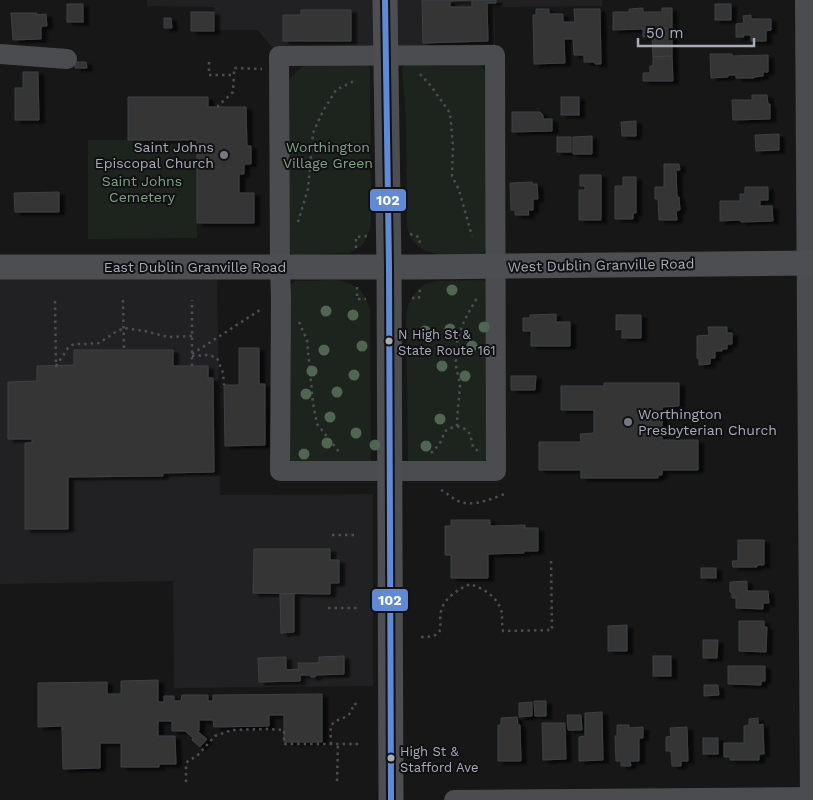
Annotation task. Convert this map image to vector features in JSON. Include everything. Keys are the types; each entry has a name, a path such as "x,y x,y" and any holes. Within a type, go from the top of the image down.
{"main road":[{"path":"385,0 389,267 391,800"},
{"name":"West Dublin Granville Road","path":"389,267 810,263"},
{"name":"East Dublin Granville Road","path":"0,268 389,267"}],"street":[{"path":"454,800 811,798 810,263 805,0"},
{"path":"0,54 67,59"},
{"path":"495,55 496,471 280,471 279,56 385,56 495,55"}],"path":[{"path":"418,72 450,112 453,147 452,176 459,190 472,236"},
{"path":"219,107 233,92 234,75"},
{"path":"296,229 308,189 313,133 323,111 336,90 356,80"},
{"path":"410,234 419,237 420,246"},
{"path":"356,248 356,237 367,236"},
{"path":"357,287 357,299 366,299"},
{"path":"412,298 419,298 420,288"},
{"path":"428,456 440,442 443,434 449,428 457,426 460,385 455,355 460,330 477,298"},
{"path":"123,300 124,350"},
{"path":"192,300 192,366"},
{"path":"55,301 56,366 68,348 74,344 99,343 114,332 124,328 168,337 192,336"},
{"path":"192,355 265,307"},
{"path":"295,314 307,340 317,424 341,454"},
{"path":"192,355 209,355 217,358 223,373 224,385"},
{"path":"435,486 463,503 479,503 507,493"},
{"path":"332,535 358,534"},
{"path":"421,637 437,636 440,632 440,615 444,603 470,584 490,594 497,601 502,614 502,630 552,630 551,558"},
{"path":"328,608 359,608"},
{"path":"331,744 331,726 333,722 350,714 353,710 353,704 360,704"},
{"path":"186,782 186,764 188,761 197,756 215,736 232,730 284,730 284,744 360,744"},
{"path":"202,744 206,746"},
{"path":"337,781 338,744"}],"shaded area":[{"path":"147,0 602,0 602,6 495,7 495,55 279,56 258,30 216,30 214,7 147,6"},
{"path":"0,267 217,267 220,495 373,494 373,686 174,688 173,581 0,584"}],"green space":[{"name":"Worthington Village Green","path":"477,63 485,71 487,247 483,253 479,254 446,255 426,251 411,238 407,226 406,121 403,66 405,64"},
{"name":"Worthington Village Green","path":"366,64 370,67 370,229 361,246 349,253 294,255 287,250 288,82 296,72 307,65"},
{"name":"Saint Johns Cemetery","path":"88,140 197,140 197,238 88,239"},
{"path":"335,280 348,283 358,289 365,297 370,310 371,464 292,463 289,459 289,287 295,281"},
{"path":"482,280 486,282 489,454 480,464 408,462 406,316 409,303 419,289 436,281"}],"building":[{"path":"422,0 472,0 496,0 496,3 487,3 488,41 423,43","holes":["472,0 472,7 450,7 450,1"]},
{"path":"67,4 83,4 83,22 67,22"},
{"path":"715,4 731,4 731,20 715,20"},
{"path":"643,8 643,12 662,12 662,8 672,8 672,28 613,30 613,12 629,12 629,9"},
{"path":"536,9 549,9 549,14 563,14 563,22 575,22 574,9 600,9 601,64 584,62 584,55 574,55 573,39 564,39 565,63 534,64 533,15 536,15"},
{"path":"301,10 351,10 351,41 283,41 283,15 301,15"},
{"path":"191,12 214,12 214,31 191,31"},
{"path":"11,13 46,14 47,26 41,26 41,39 13,40"},
{"path":"751,15 751,19 771,19 771,30 766,31 766,41 751,41 751,35 736,37 736,24 744,23 743,16"},
{"path":"164,18 171,18 172,28 164,28"},
{"path":"672,28 672,56 653,57 652,37 643,37 643,29"},
{"path":"710,54 732,54 732,56 768,55 768,72 763,72 763,76 754,78 736,78 736,75 728,75 728,77 711,78"},
{"path":"672,56 673,81 643,81 643,73 650,73 650,66 653,66 653,57"},
{"path":"75,62 86,62 87,68 75,68"},
{"path":"23,72 38,72 39,120 15,120 15,88 23,88"},
{"path":"752,95 767,95 768,104 770,104 770,119 733,120 732,100 752,100"},
{"name":"Saint Johns Episcopal Church","path":"128,97 208,97 208,107 246,107 247,146 251,146 251,164 244,164 244,174 239,174 239,193 254,193 254,223 197,223 197,140 128,140"},
{"path":"561,97 579,97 579,115 561,115"},
{"path":"512,112 540,112 543,115 543,119 552,119 552,131 512,132"},
{"path":"636,121 636,136 622,136 621,122"},
{"path":"779,134 779,150 756,151 755,135"},
{"path":"592,136 592,154 573,154 573,137"},
{"path":"557,137 571,137 571,152 557,152"},
{"path":"664,164 679,164 680,170 676,170 677,197 679,197 680,210 676,211 677,220 659,220 658,199 655,199 655,187 664,187"},
{"path":"580,175 601,175 601,220 579,220 579,190 585,190 585,186 580,186"},
{"path":"623,177 636,177 636,213 633,213 633,219 615,219 615,186 623,186"},
{"path":"532,182 532,184 537,184 538,199 533,199 533,210 528,210 529,215 515,215 515,210 511,210 510,183"},
{"path":"745,187 768,187 768,200 760,200 760,206 772,206 773,221 720,221 720,201 740,201 740,194 745,194"},
{"path":"59,192 59,212 15,212 14,193"},
{"path":"556,314 556,322 570,322 570,346 531,346 531,331 523,331 523,318 530,318 530,315"},
{"path":"616,315 641,315 641,338 622,338 622,329 616,330"},
{"path":"708,327 727,327 727,333 732,333 732,344 727,344 727,349 715,351 715,358 710,358 710,364 699,365 699,358 697,358 697,336 709,335"},
{"path":"239,348 259,348 259,384 265,384 265,445 225,446 224,385 239,385"},
{"path":"74,350 173,350 173,366 208,366 208,378 213,378 214,472 163,473 163,476 68,477 68,529 25,529 25,443 32,443 32,439 8,439 8,382 37,381 37,366 74,365"},
{"path":"511,376 536,376 535,390 511,390"},
{"name":"Worthington Presbyterian Church","path":"604,383 679,383 679,406 662,407 662,440 698,440 698,470 662,470 662,475 658,475 658,478 581,478 581,470 539,470 539,442 581,442 580,434 594,433 594,410 561,410 561,386 604,386"},
{"path":"451,520 490,520 490,526 525,525 525,528 538,528 538,551 488,554 488,578 451,578 451,555 445,555 445,526 451,526"},
{"path":"738,540 764,540 764,565 757,565 757,567 733,567 732,561 738,561"},
{"path":"254,549 330,549 330,560 339,560 339,583 330,583 330,594 253,593"},
{"path":"701,568 716,568 716,578 701,578"},
{"path":"747,581 747,591 768,591 769,603 763,603 763,609 736,608 736,598 732,598 732,593 730,592 730,582"},
{"path":"280,594 294,594 294,632 281,633"},
{"path":"739,621 764,621 764,627 767,627 766,652 739,651"},
{"path":"627,625 627,651 608,651 608,626"},
{"path":"703,640 718,640 717,658 703,658"},
{"path":"344,656 344,674 316,675 315,677 300,675 300,681 259,682 258,658 286,657 286,670 299,669 298,663 319,663 319,657"},
{"path":"653,656 671,656 671,676 653,676"},
{"path":"728,666 765,666 765,681 761,681 761,685 728,684"},
{"path":"158,680 158,702 164,702 164,696 174,696 174,701 181,701 182,695 208,695 208,701 213,701 213,695 322,694 322,742 284,742 284,715 269,715 269,726 214,727 213,720 199,720 199,731 197,731 207,739 200,747 185,731 172,731 172,721 158,721 158,736 175,736 176,764 159,764 159,767 121,767 121,743 100,743 100,768 63,769 62,726 38,727 38,683 107,682 107,694 121,694 121,681"},
{"path":"704,685 718,685 719,695 704,696"},
{"path":"534,701 546,701 546,716 535,716"},
{"path":"532,702 532,716 519,717 519,703"},
{"path":"602,712 603,760 579,761 579,737 585,736 585,713"},
{"path":"567,715 581,715 582,730 568,730"},
{"path":"517,717 518,725 520,725 521,761 498,761 498,725 501,725 501,718"},
{"path":"758,718 758,725 763,724 764,754 759,754 759,760 730,760 730,757 724,757 724,743 744,743 744,726 749,725 749,719"},
{"path":"542,723 565,723 566,759 543,760"},
{"path":"617,725 629,725 629,728 643,727 643,738 639,738 639,761 630,761 631,766 621,766 621,761 616,761 615,736 617,736"},
{"path":"687,727 688,761 681,761 681,766 672,766 671,751 666,751 666,737 671,736 670,728"},
{"path":"703,738 718,738 718,754 703,754"}],"transit line":[{"name":"102","path":"385,0 389,267 391,800"}],"place":[{"name":"Saint Johns Episcopal Church","path":"224,155"},
{"name":"N High St & State Route 161","path":"389,341"},
{"name":"Worthington Presbyterian Church","path":"628,422"},
{"name":"High St & Stafford Ave","path":"391,758"}]}
